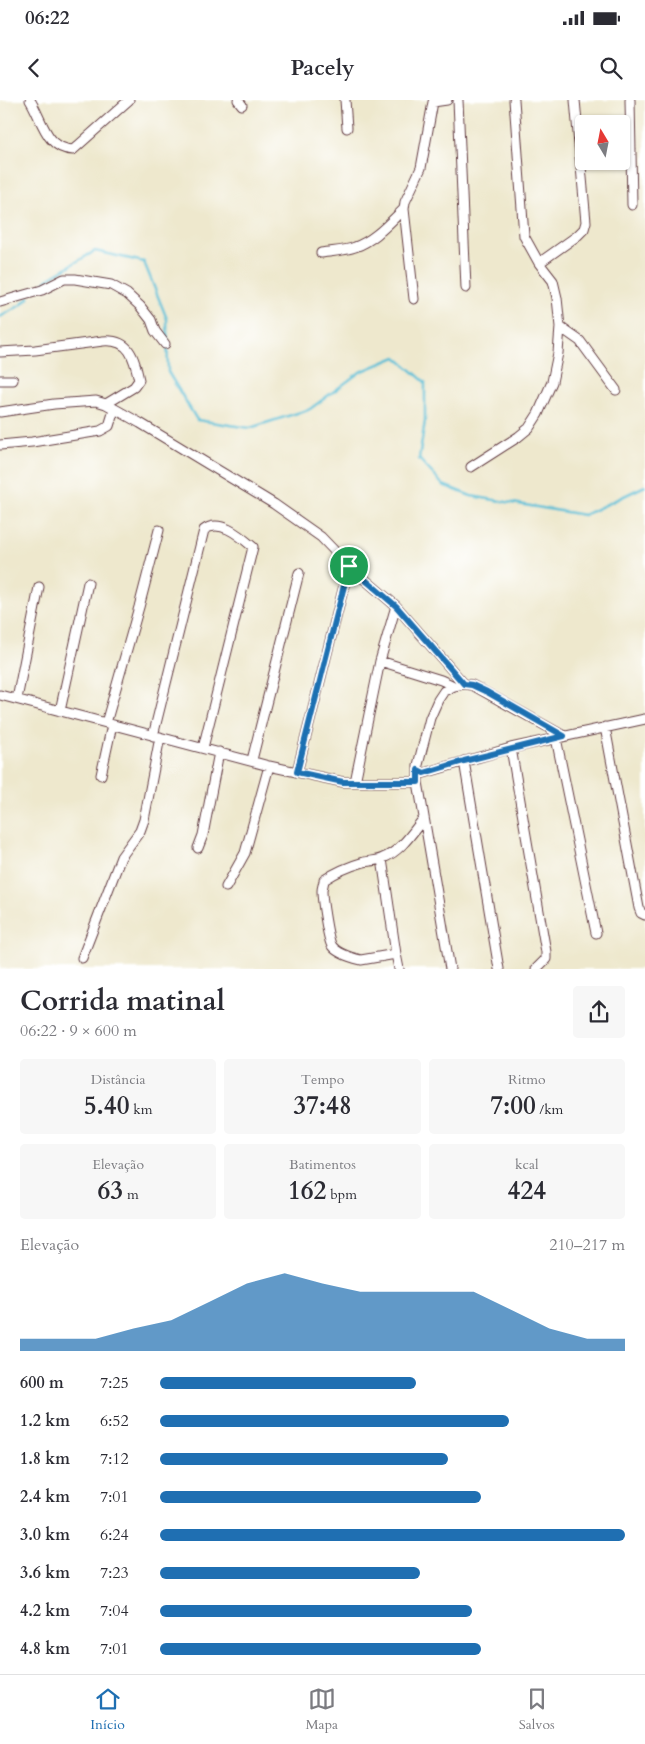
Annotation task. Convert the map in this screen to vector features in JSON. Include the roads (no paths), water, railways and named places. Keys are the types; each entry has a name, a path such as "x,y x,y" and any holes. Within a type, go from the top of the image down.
{"street":[{"path":"30,100 50,139 57,146 66,150 73,150 129,100"},
{"path":"346,100 347,128"},
{"path":"414,299 404,209 405,202 421,168 429,101 447,100"},
{"path":"458,100 466,288"},
{"path":"471,467 529,428 538,414 552,382 558,353 560,327 553,281 539,263 524,236 514,100"},
{"path":"539,263 584,230 586,222 575,100"},
{"path":"630,100 632,205"},
{"path":"320,253 354,248 363,244 380,232 404,209"},
{"path":"0,302 42,290 64,279 76,279 111,285 127,294 140,306 165,344"},
{"path":"560,327 580,341 616,390"},
{"path":"0,352 34,350 112,340 121,343 129,349 139,380 134,387 106,404"},
{"path":"0,380 13,380"},
{"path":"0,412 54,404 96,401 106,404 140,423 274,504 321,537 349,566 396,606 464,684"},
{"path":"0,445 100,431 109,426 114,410"},
{"path":"82,958 121,857 140,831 142,825 157,737 204,530 214,525 238,535 253,547 203,748"},
{"path":"101,775 109,724 159,530"},
{"path":"297,772 349,566"},
{"path":"252,760 299,573"},
{"path":"60,711 88,583"},
{"path":"17,699 39,586"},
{"path":"355,782 380,661 396,606"},
{"path":"380,661 441,680 454,686"},
{"path":"450,969 418,782 418,765 434,709 444,691 454,686 472,685 487,692 560,737 596,933"},
{"path":"0,695 269,766 343,782 418,782"},
{"path":"418,770 424,773 511,748 645,719"},
{"path":"606,728 639,908 641,913 645,915"},
{"path":"511,748 546,952 546,959 536,969"},
{"path":"198,848 203,835 219,752"},
{"path":"464,761 499,969"},
{"path":"226,887 245,853 269,766"},
{"path":"396,954 361,960 336,949 330,942 323,904 322,891 324,880 333,873 362,863 382,859 395,852 407,841 424,818"},
{"path":"382,859 399,969"}],"waterway":[{"path":"39,288 49,278 95,251 144,262 167,319 168,372 197,420 250,428 310,409 360,372 396,357 425,382 425,421 419,459 443,485 471,496 584,515 645,486"},
{"path":"0,317 21,305 29,297"}]}
